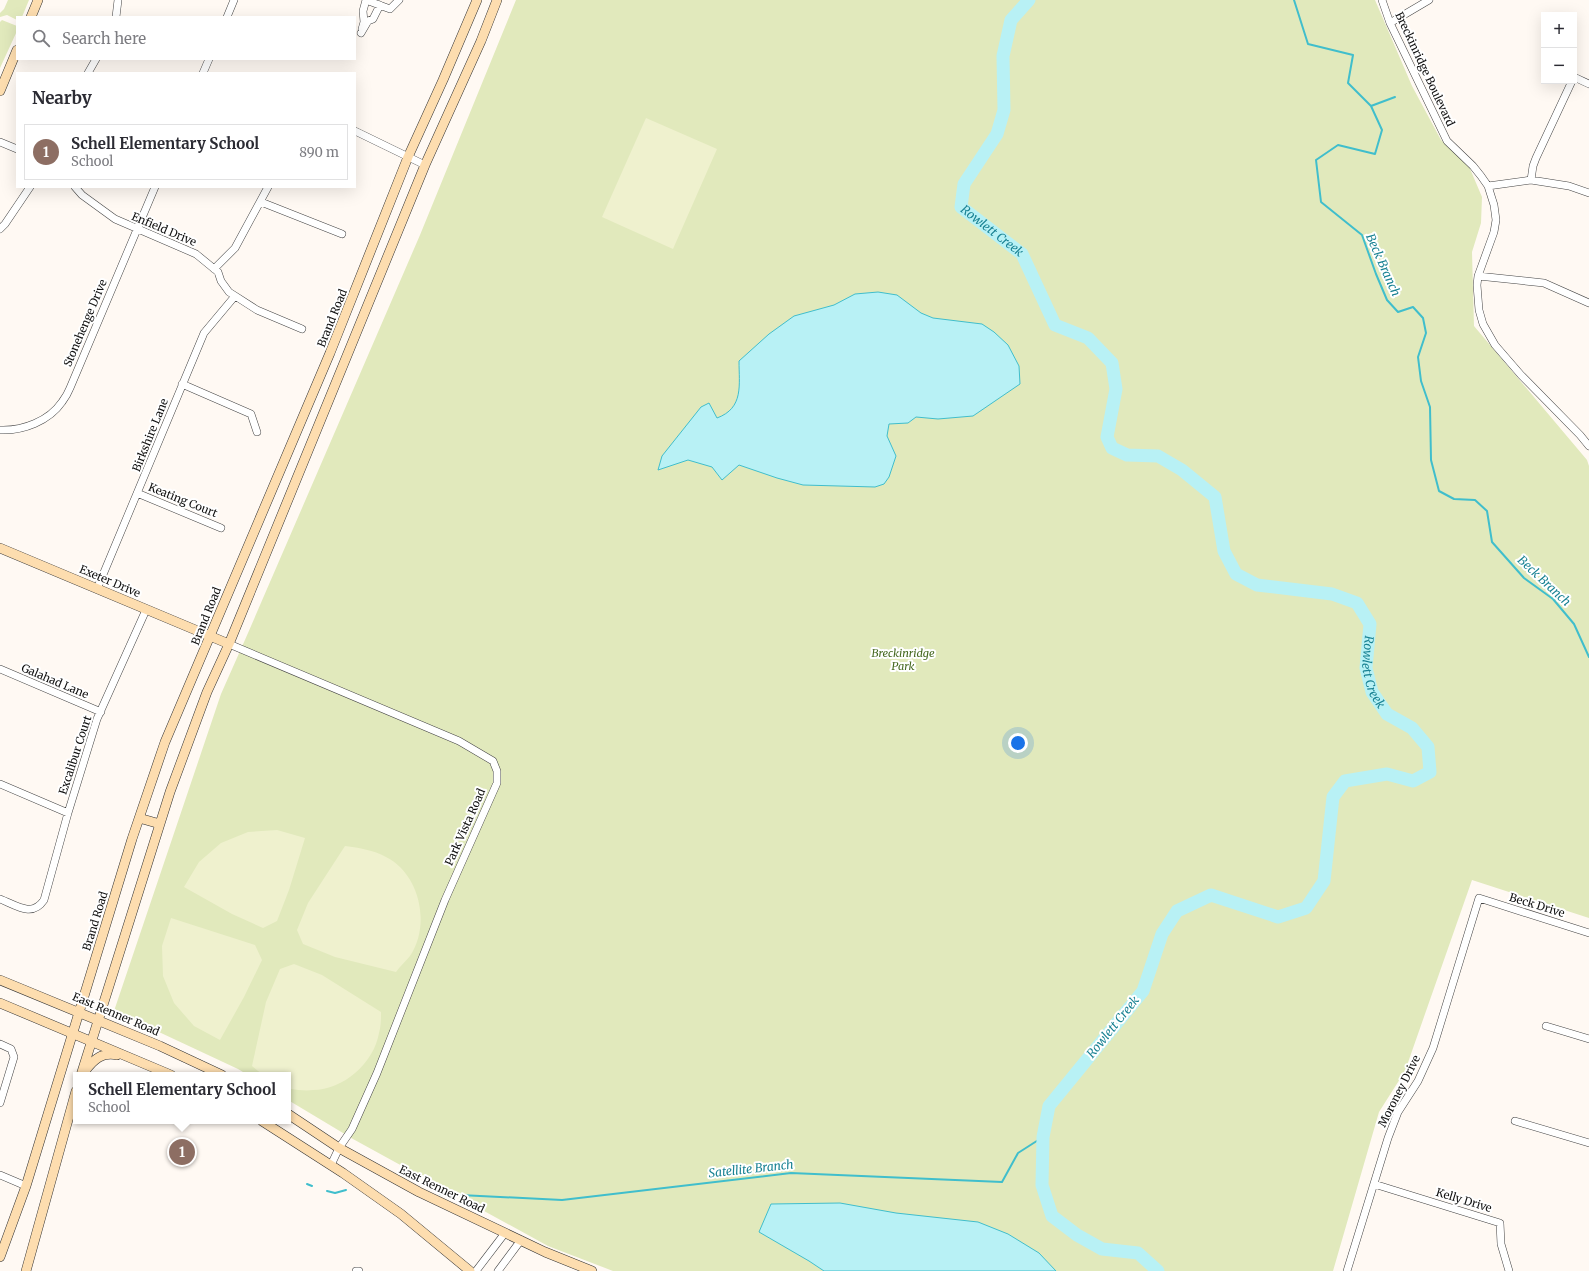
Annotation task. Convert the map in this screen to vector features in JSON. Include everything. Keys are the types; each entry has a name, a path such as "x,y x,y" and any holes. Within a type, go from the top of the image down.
{"main road":[{"path":"31,16 38,0"},
{"name":"Brand Road","path":"0,1257 26,1186 139,818 165,742 330,354 408,157 477,0"},
{"path":"82,1072 160,824 182,758 207,692 229,644 426,165 481,41 497,0"},
{"path":"0,91 16,52"},
{"name":"Exeter Drive","path":"0,548 229,644"},
{"path":"139,818 160,824"},
{"name":"East Renner Road","path":"0,980 160,1046 216,1072"},
{"path":"0,1003 164,1072"},
{"path":"84,1072 98,1056 112,1054 126,1056"},
{"path":"26,1271 73,1102"},
{"name":"East Renner Road","path":"291,1116 339,1148 419,1192 505,1233 592,1271"},
{"path":"267,1124 331,1165 401,1214 470,1271"}],"street":[{"path":"116,16 118,0"},
{"path":"227,16 234,0"},
{"path":"380,5 373,20 368,22 361,33 364,22 363,11 366,0 380,5 390,9 399,0"},
{"name":"Breckinridge Boulevard","path":"1382,0 1390,23 1447,141 1473,166 1488,186 1494,205 1496,220 1493,234 1478,276 1477,285 1479,310 1483,324 1495,345 1521,375 1589,446"},
{"path":"1390,23 1429,0"},
{"path":"89,72 95,60"},
{"path":"203,72 209,60"},
{"path":"1577,78 1589,84"},
{"path":"1531,180 1536,158 1571,84"},
{"path":"356,131 426,165"},
{"path":"0,142 16,149"},
{"path":"1488,186 1531,180 1569,186 1589,193"},
{"path":"0,229 29,188"},
{"name":"Enfield Drive","path":"76,188 82,195 102,211 115,219 136,230 196,254 218,272 221,281 230,292 257,310 302,329"},
{"name":"Stonehenge Drive","path":"0,430 26,427 46,417 62,402 70,388 155,188"},
{"path":"214,269 235,248 268,188"},
{"path":"261,202 342,234"},
{"path":"1478,276 1544,283 1589,303"},
{"name":"Birkshire Lane","path":"98,589 204,333 235,296"},
{"path":"182,384 251,414 257,432"},
{"name":"Keating Court","path":"137,493 221,528"},
{"name":"Excalibur Court","path":"0,899 25,909 36,908 44,900 68,813 101,712 146,610"},
{"name":"Park Vista Road","path":"229,644 453,738 493,761 497,771 497,782 445,900 377,1073 352,1129 339,1148 331,1165"},
{"name":"Galahad Lane","path":"0,669 101,712"},
{"path":"0,784 68,813"},
{"name":"Beck Drive","path":"1479,898 1589,933"},
{"name":"Moroney Drive","path":"1347,1271 1392,1125 1424,1069 1433,1048 1479,898"},
{"path":"1546,1026 1589,1039"},
{"path":"0,1044 12,1049 14,1054 14,1061 0,1103"},
{"path":"1515,1121 1589,1144"},
{"path":"0,1175 26,1186"},
{"name":"Kelly Drive","path":"1374,1184 1500,1223 1501,1244 1509,1271"},
{"path":"476,1271 505,1233"},
{"path":"498,1271 521,1240"}],"green space":[{"path":"8,0 29,0 22,16 16,16 16,20 7,15 0,17 0,13 4,9"},
{"name":"Breckinridge Park","path":"516,0 1375,0 1412,86 1441,140 1468,164 1482,197 1481,223 1472,252 1474,326 1587,460 1589,466 1589,918 1472,880 1405,1071 1379,1112 1333,1271 613,1271 548,1246 353,1139 291,1102 291,1072 243,1072 114,1011 221,694 420,235"},
{"path":"2,20 16,26 16,33 0,68 0,22"},
{"path":"646,118 717,149 673,249 602,217"},
{"path":"277,830 305,838 289,890 277,921 263,928 232,914 184,887 199,862 221,843 248,832"},
{"path":"345,846 371,851 386,857 398,865 407,875 414,888 419,901 421,916 420,930 416,944 410,956 396,972 335,957 303,944 297,930 308,903"},
{"path":"171,918 255,945 262,960 244,997 220,1040 194,1026 174,1003 163,976 162,946"},
{"path":"294,964 322,975 381,1012 380,1028 376,1044 371,1055 355,1073 346,1080 324,1089 291,1089 291,1072 259,1072 252,1066 266,1002 280,969"}],"water":[{"path":"878,292 897,295 921,313 933,318 982,324 994,332 1008,345 1019,366 1020,384 973,416 938,419 916,417 908,423 889,424 887,436 896,456 889,477 884,484 875,487 803,485 739,465 722,480 712,467 688,460 658,470 662,456 701,407 709,403 717,418 726,414 732,408 738,395 739,361 769,334 794,316 834,305 855,294"},
{"path":"840,1203 896,1213 978,1222 1008,1234 1039,1253 1056,1271 824,1271 759,1232 771,1204"}],"waterway":[{"name":"Rowlett Creek","path":"1029,0 1011,20 1003,56 1004,110 997,134 964,184 961,207 1022,254 1055,325 1088,338 1112,363 1116,389 1107,437 1112,448 1127,455 1158,456 1182,470 1215,497 1224,551 1236,574 1257,585 1332,594 1357,603 1370,624 1366,668 1372,692 1387,714 1412,728 1428,747 1430,772 1413,781 1387,774 1345,781 1333,797 1324,881 1306,908 1278,917 1211,895 1177,911 1162,934 1143,991 1049,1106 1043,1137 1042,1185 1052,1216 1077,1235 1102,1249 1138,1253 1158,1271"},
{"name":"Beck Branch","path":"1294,0 1308,44 1353,55 1348,83 1371,106 1382,130 1375,154 1338,145 1316,160 1321,202 1362,235 1387,300 1398,312 1413,307 1423,318 1426,333 1418,357 1421,381 1430,407 1431,460 1439,491 1454,499 1475,500 1487,511 1492,542 1524,578 1553,599 1574,624 1589,657"},
{"path":"1371,106 1395,97"},
{"name":"Satellite Branch","path":"440,1194 562,1200 791,1173 1002,1182 1018,1153 1043,1137"},
{"name":"Satellite Branch","path":"307,1184 312,1186"},
{"name":"Satellite Branch","path":"327,1191 335,1193 346,1190"}],"place":[{"name":"Schell Elementary School","path":"182,1152"}]}
